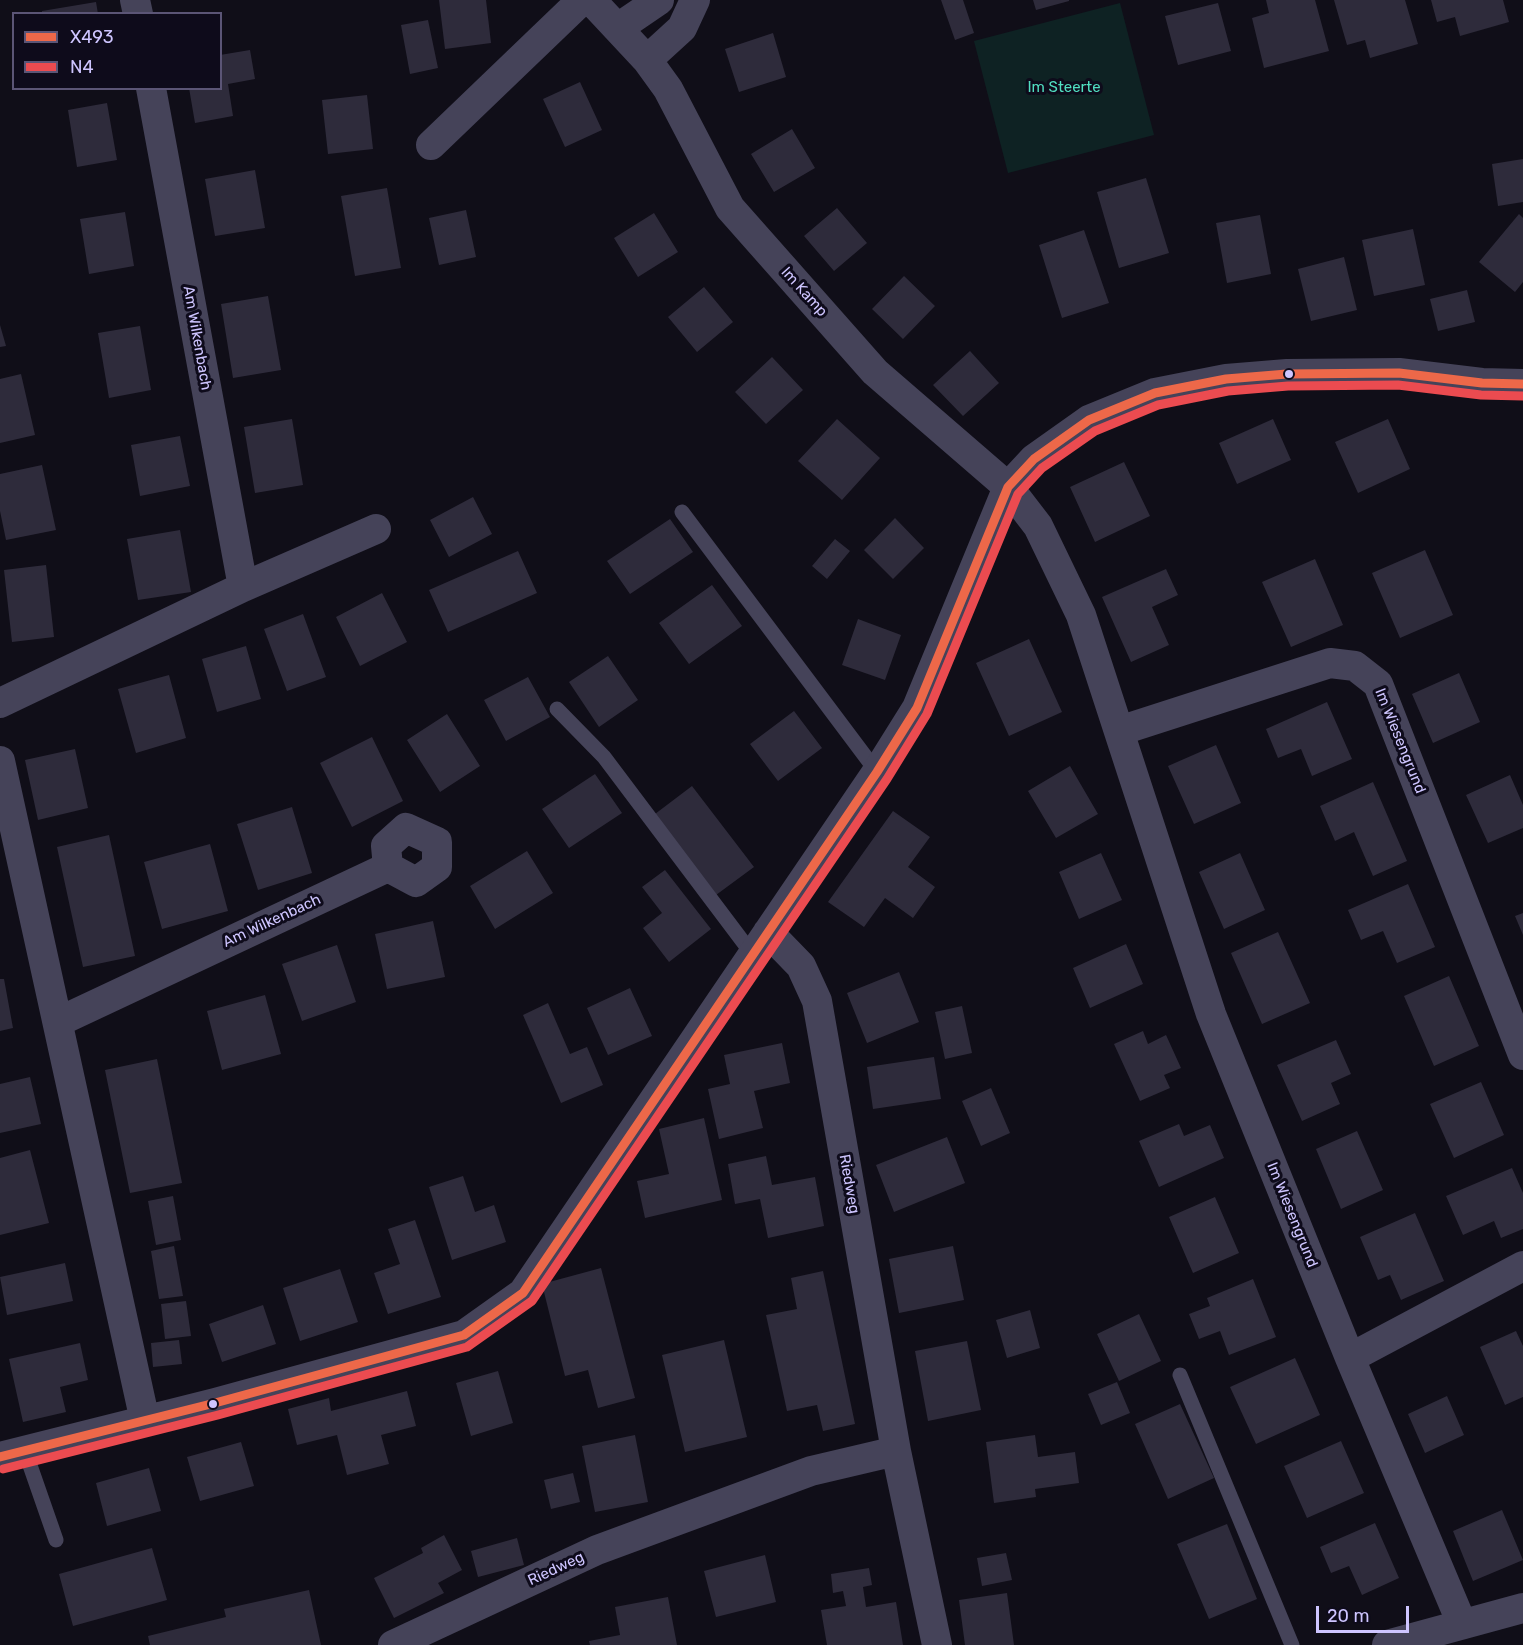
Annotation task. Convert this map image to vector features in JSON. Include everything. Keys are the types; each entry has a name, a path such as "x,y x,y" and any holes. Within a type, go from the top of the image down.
{"street":[{"path":"431,145 582,0"},
{"name":"Im Kamp","path":"591,0 647,60 668,90 730,208 875,372 1008,487"},
{"path":"618,28 659,0"},
{"path":"647,60 682,28 695,0"},
{"name":"Am Wilkenbach","path":"151,90 243,587"},
{"path":"13,1454 464,1335 523,1293 877,772 917,708 1008,487 1034,459 1089,420 1155,393 1226,379 1287,374 1399,374 1482,383 1523,384"},
{"name":"Im Wiesengrund","path":"1008,487 1038,526 1081,615 1211,1014 1350,1358 1462,1624"},
{"path":"0,703 243,587 376,529"},
{"name":"Im Wiesengrund","path":"1119,731 1330,663 1355,666 1378,684 1523,1055"},
{"path":"0,761 145,1421"},
{"name":"Am Wilkenbach","path":"57,1022 388,867"},
{"name":"Riedweg","path":"761,943 801,966 817,1001 896,1451 937,1645"},
{"path":"1350,1358 1523,1266"},
{"name":"Riedweg","path":"393,1645 597,1550 811,1471 896,1451"},
{"path":"1387,1645 1523,1608"}],"lane":[{"path":"682,512 877,772"},
{"path":"556,709 604,757 761,943"},
{"path":"1180,1375 1292,1645"},
{"path":"13,1454 56,1540"}],"green space":[{"name":"Im Steerte","path":"1120,3 1154,135 1008,173 974,41"}],"building":[{"path":"439,0 486,0 491,43 445,49"},
{"path":"941,0 963,0 974,33 955,40"},
{"path":"1033,0 1069,0 1069,1 1036,10"},
{"path":"1266,0 1315,0 1329,51 1264,68 1252,18 1269,13"},
{"path":"1334,0 1405,0 1418,44 1370,58 1365,40 1347,45"},
{"path":"1431,0 1503,0 1509,22 1460,36 1455,17 1437,22"},
{"path":"96,2 98,12 42,12"},
{"path":"1218,3 1231,51 1178,65 1165,16"},
{"path":"428,20 438,68 410,74 401,25"},
{"path":"773,33 786,77 739,92 725,49"},
{"path":"250,50 255,79 228,84 233,116 195,123 189,90 222,90 222,55"},
{"path":"580,82 602,130 565,147 543,99"},
{"path":"367,95 373,149 328,154 322,100"},
{"path":"107,103 117,160 77,167 68,110"},
{"path":"792,129 815,168 774,192 751,154"},
{"path":"1523,159 1523,202 1498,206 1492,164"},
{"path":"255,170 265,228 215,236 205,179"},
{"path":"1146,178 1169,253 1119,268 1097,192"},
{"path":"387,188 401,268 355,276 341,196"},
{"path":"837,208 867,243 834,271 804,236"},
{"path":"466,210 476,257 439,265 429,218"},
{"path":"125,212 134,266 89,274 80,219"},
{"path":"654,213 678,252 638,277 614,238"},
{"path":"1519,214 1523,218 1523,282 1515,292 1479,262"},
{"path":"1260,215 1271,274 1227,283 1216,223"},
{"path":"1413,229 1425,285 1374,296 1362,240"},
{"path":"1084,230 1109,303 1062,318 1039,245"},
{"path":"1344,257 1357,310 1311,321 1298,269"},
{"path":"904,276 935,306 903,339 872,309"},
{"path":"704,287 733,322 697,352 668,317"},
{"path":"1467,290 1475,322 1438,331 1430,299"},
{"path":"268,296 281,370 233,378 221,304"},
{"path":"0,325 6,346 0,347"},
{"path":"140,326 151,390 109,398 98,333"},
{"path":"970,351 999,383 963,416 933,385"},
{"path":"772,357 803,390 766,424 735,392"},
{"path":"21,374 35,435 0,443 0,379"},
{"path":"292,419 303,485 255,493 244,427"},
{"path":"837,419 880,458 842,500 798,461"},
{"path":"1273,419 1291,460 1237,484 1219,443"},
{"path":"1388,419 1410,469 1358,493 1335,442"},
{"path":"180,436 190,486 140,496 131,445"},
{"path":"1124,462 1150,516 1095,542 1070,487"},
{"path":"42,465 56,530 6,540 0,511 0,474"},
{"path":"473,497 492,534 449,557 430,520"},
{"path":"895,518 924,548 893,579 864,550"},
{"path":"670,519 693,552 630,594 607,561"},
{"path":"180,530 191,592 138,600 127,539"},
{"path":"835,539 850,551 827,579 812,566"},
{"path":"1425,550 1453,615 1400,638 1372,573"},
{"path":"518,551 537,593 448,632 429,590"},
{"path":"1315,559 1343,625 1291,647 1262,582"},
{"path":"46,565 54,637 12,642 4,570"},
{"path":"1166,569 1178,595 1152,607 1169,645 1131,662 1102,597"},
{"path":"712,585 742,626 689,664 659,623"},
{"path":"382,593 407,642 360,666 336,617"},
{"path":"303,614 326,677 287,691 264,629"},
{"path":"858,619 901,635 885,680 842,665"},
{"path":"1029,639 1062,712 1009,736 976,663"},
{"path":"246,646 261,699 217,712 202,659"},
{"path":"608,656 638,700 599,727 569,682"},
{"path":"1459,673 1480,722 1433,743 1412,694"},
{"path":"169,675 186,738 136,753 118,689"},
{"path":"528,677 550,717 506,741 484,700"},
{"path":"1327,702 1352,759 1312,776 1301,749 1278,758 1266,729"},
{"path":"794,711 822,748 778,781 750,744"},
{"path":"447,714 480,766 440,792 407,740"},
{"path":"372,737 403,801 352,827 320,763"},
{"path":"1216,745 1241,803 1194,824 1168,766"},
{"path":"75,749 88,808 38,820 25,760"},
{"path":"1070,766 1098,814 1056,838 1028,791"},
{"path":"595,774 622,813 569,848 542,809"},
{"path":"1510,775 1523,805 1523,828 1488,843 1466,795"},
{"path":"1373,782 1407,861 1373,876 1354,832 1335,841 1320,806"},
{"path":"692,786 754,867 716,895 655,814"},
{"path":"292,807 312,873 258,890 237,824"},
{"path":"893,811 930,837 908,867 935,887 913,918 885,898 864,927 828,902"},
{"path":"109,835 135,956 83,967 57,847"},
{"path":"210,844 228,911 162,929 144,862"},
{"path":"527,851 553,893 495,929 470,886"},
{"path":"1101,853 1122,900 1079,919 1059,872"},
{"path":"1240,853 1265,910 1224,929 1199,872"},
{"path":"665,870 711,929 669,962 643,928 662,913 642,887"},
{"path":"1408,884 1435,947 1397,963 1383,931 1361,940 1348,910"},
{"path":"1523,913 1523,935 1515,916"},
{"path":"433,921 445,977 387,989 375,934"},
{"path":"1278,932 1310,1003 1262,1024 1231,953"},
{"path":"1126,944 1143,984 1090,1008 1073,968"},
{"path":"337,945 356,1002 302,1021 282,964"},
{"path":"899,972 919,1022 867,1043 847,993"},
{"path":"1449,976 1479,1046 1434,1066 1404,996"},
{"path":"0,979 4,979 13,1028 0,1031"},
{"path":"630,988 652,1036 608,1055 587,1008"},
{"path":"265,995 281,1054 222,1070 207,1011"},
{"path":"548,1003 570,1054 587,1047 603,1085 561,1103 523,1015"},
{"path":"962,1006 972,1053 945,1059 935,1012"},
{"path":"1143,1031 1148,1044 1166,1035 1181,1068 1164,1075 1170,1088 1140,1101 1114,1044"},
{"path":"1336,1040 1351,1074 1331,1083 1340,1104 1302,1121 1277,1065"},
{"path":"782,1043 790,1083 754,1091 763,1128 719,1139 708,1089 730,1084 724,1055"},
{"path":"934,1057 941,1099 873,1109 867,1067"},
{"path":"157,1059 182,1183 130,1193 105,1070"},
{"path":"30,1077 41,1124 0,1133 0,1084"},
{"path":"1481,1082 1504,1135 1454,1158 1430,1104"},
{"path":"991,1088 1010,1133 981,1146 962,1101"},
{"path":"704,1118 722,1200 645,1218 637,1181 669,1174 659,1129"},
{"path":"1179,1124 1184,1136 1210,1125 1224,1158 1159,1187 1139,1141"},
{"path":"1357,1131 1383,1190 1341,1209 1316,1149"},
{"path":"947,1137 965,1183 894,1212 876,1165"},
{"path":"30,1150 49,1223 0,1235 0,1158"},
{"path":"766,1156 772,1185 815,1177 824,1226 768,1238 760,1199 735,1204 728,1164"},
{"path":"1512,1168 1523,1193 1523,1229 1501,1238 1494,1221 1463,1235 1446,1196"},
{"path":"463,1176 475,1212 494,1205 506,1242 452,1260 429,1187"},
{"path":"173,1196 181,1240 156,1245 148,1201"},
{"path":"1215,1197 1239,1253 1193,1273 1169,1217"},
{"path":"1415,1213 1444,1281 1401,1300 1390,1275 1378,1280 1360,1237"},
{"path":"415,1220 441,1297 388,1314 374,1273 400,1264 388,1229"},
{"path":"174,1246 183,1296 159,1299 151,1251"},
{"path":"953,1246 964,1300 899,1313 889,1259"},
{"path":"65,1263 73,1301 7,1315 0,1277"},
{"path":"601,1268 635,1398 598,1408 588,1370 565,1376 542,1284"},
{"path":"340,1269 358,1322 300,1341 283,1288"},
{"path":"823,1271 855,1424 823,1431 817,1405 787,1411 766,1315 797,1309 791,1278"},
{"path":"1253,1279 1276,1337 1229,1355 1220,1331 1199,1339 1189,1314 1210,1306 1207,1298"},
{"path":"186,1301 191,1336 165,1339 161,1304"},
{"path":"263,1305 276,1344 222,1362 209,1324"},
{"path":"1030,1310 1040,1348 1007,1358 996,1320"},
{"path":"1139,1314 1161,1361 1119,1381 1097,1334"},
{"path":"1516,1331 1523,1346 1523,1397 1505,1405 1480,1347"},
{"path":"179,1340 182,1364 153,1367 151,1343"},
{"path":"724,1340 747,1437 685,1452 662,1355"},
{"path":"967,1341 981,1410 928,1421 915,1351"},
{"path":"80,1343 88,1380 60,1387 66,1412 23,1422 9,1359"},
{"path":"1295,1358 1320,1415 1256,1444 1230,1387"},
{"path":"498,1371 513,1423 471,1436 456,1383"},
{"path":"1117,1382 1130,1413 1101,1425 1088,1394"},
{"path":"407,1391 416,1426 381,1435 389,1464 347,1475 337,1435 297,1445 288,1409 329,1398 331,1411"},
{"path":"1447,1396 1464,1435 1425,1453 1408,1414"},
{"path":"1180,1404 1214,1478 1168,1499 1135,1424"},
{"path":"635,1435 648,1502 595,1512 582,1446"},
{"path":"1035,1435 1038,1457 1075,1452 1079,1483 1035,1489 1036,1497 994,1503 986,1442"},
{"path":"1341,1441 1364,1493 1307,1518 1284,1466"},
{"path":"241,1442 254,1486 200,1501 187,1457"},
{"path":"149,1468 161,1511 107,1526 96,1483"},
{"path":"573,1473 580,1502 551,1509 544,1480"},
{"path":"1502,1510 1523,1560 1473,1581 1453,1531"},
{"path":"1375,1523 1399,1578 1362,1595 1349,1566 1331,1573 1320,1547"},
{"path":"1227,1524 1257,1599 1209,1619 1177,1544"},
{"path":"444,1535 462,1570 438,1583 444,1593 394,1618 374,1578 423,1553 421,1548"},
{"path":"517,1538 524,1565 478,1577 471,1551"},
{"path":"152,1548 167,1600 73,1626 59,1574"},
{"path":"1006,1553 1012,1580 982,1586 977,1558"},
{"path":"765,1555 776,1602 716,1617 704,1571"},
{"path":"869,1568 872,1585 863,1587 866,1607 896,1602 903,1645 827,1645 821,1610 846,1606 843,1591 833,1593 831,1574"},
{"path":"309,1590 321,1645 150,1645 148,1636 226,1617 224,1609"},
{"path":"1007,1593 1014,1645 965,1645 959,1600"},
{"path":"668,1597 677,1645 590,1645 589,1641 620,1635 615,1607"}],"transit line":[{"name":"X493","path":"0,1457 215,1403 464,1335 523,1293 877,772 917,708 1008,487 1034,459 1089,420 1155,393 1226,379 1287,374 1399,373 1482,383 1523,384"},
{"name":"N4","path":"3,1469 218,1415 467,1347 532,1301 887,779 927,714 1018,494 1042,468 1095,431 1158,405 1228,391 1288,386 1398,385 1481,395 1523,396"}]}
